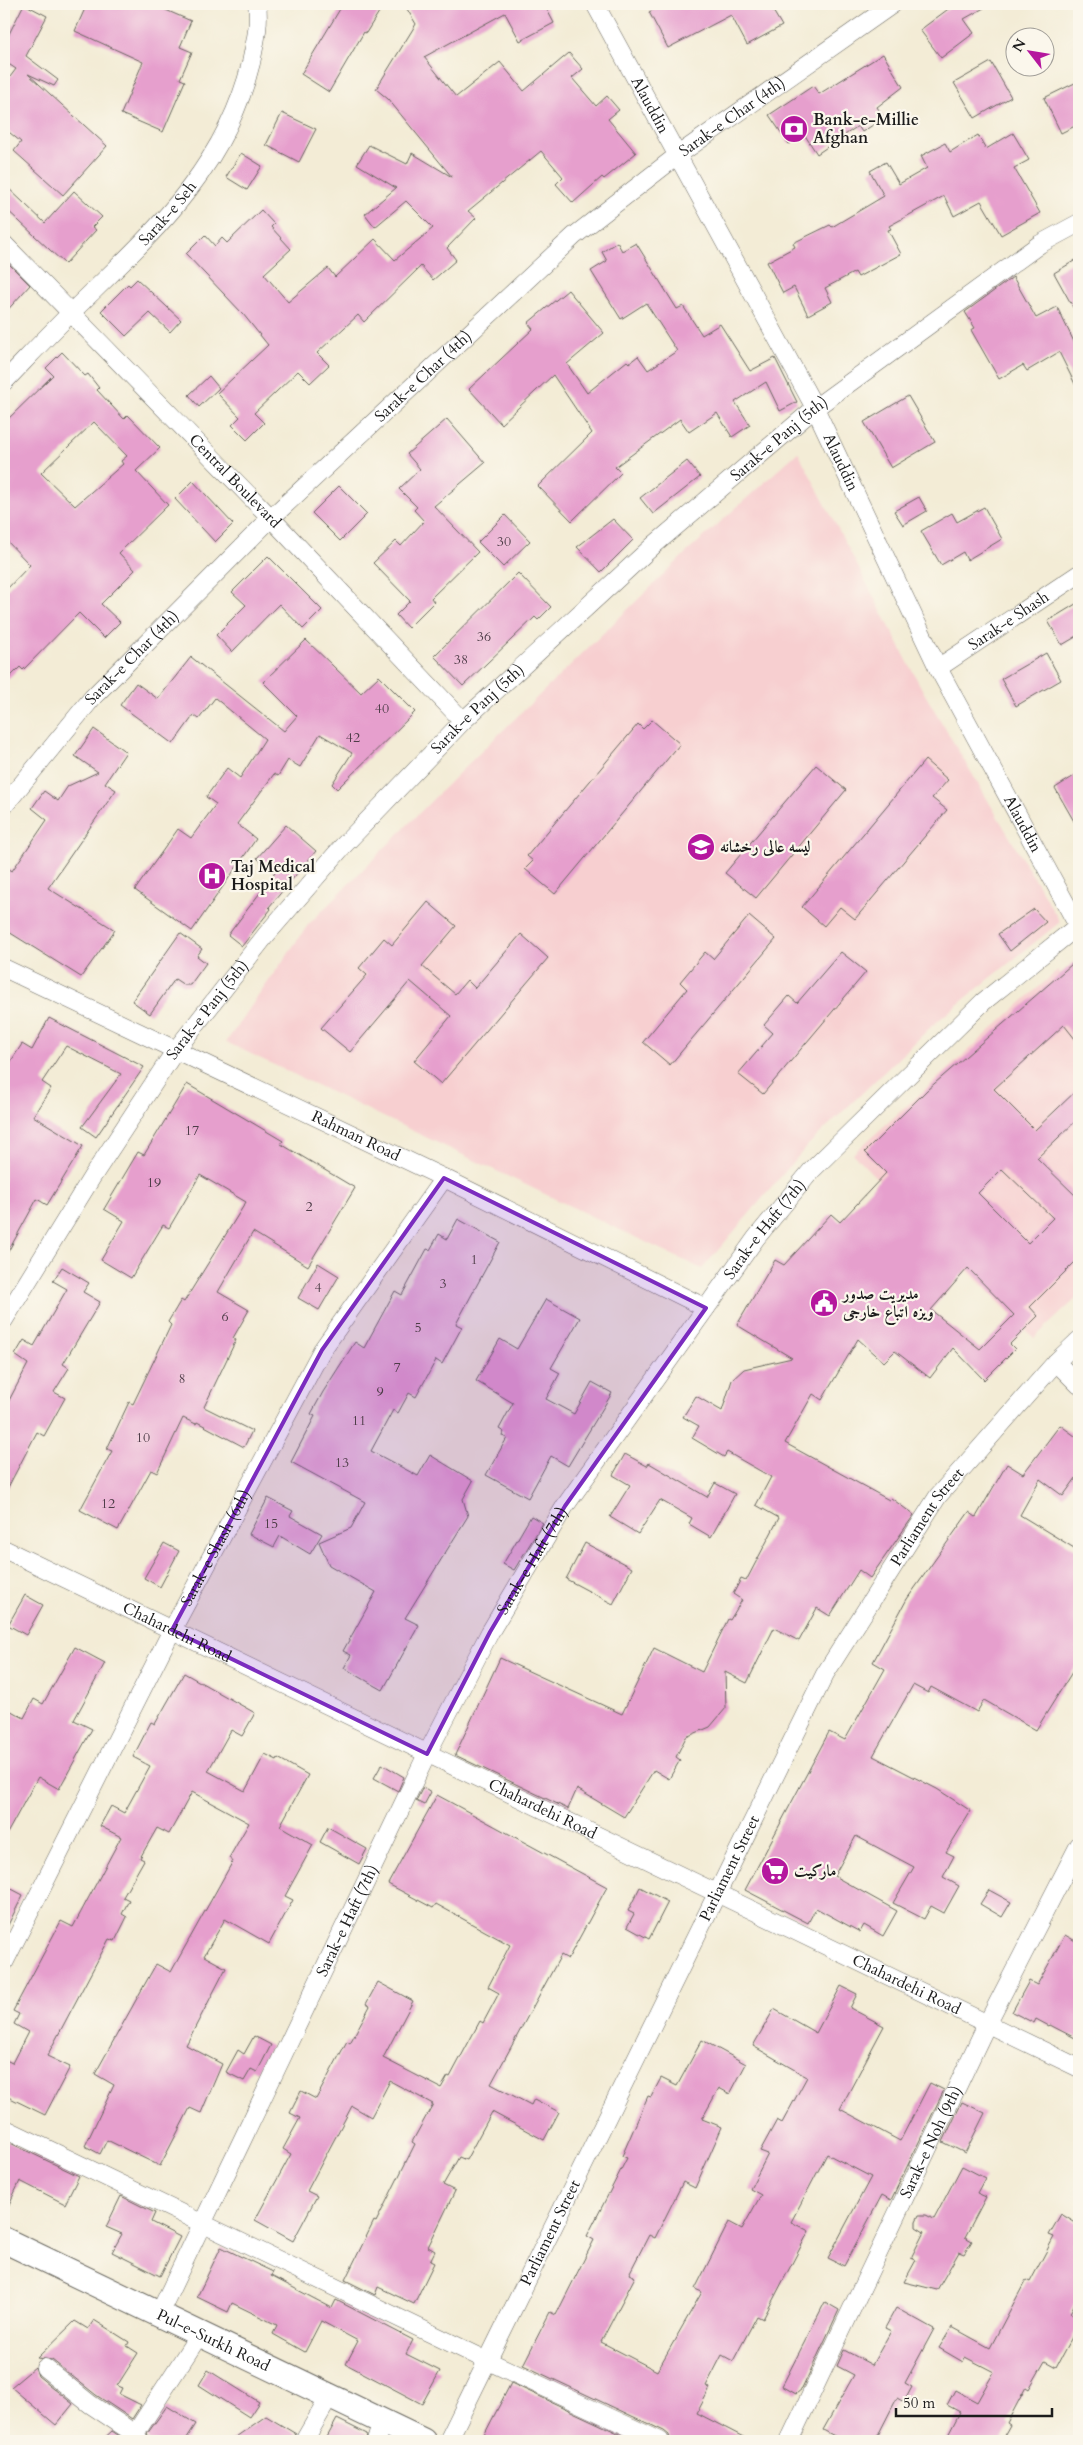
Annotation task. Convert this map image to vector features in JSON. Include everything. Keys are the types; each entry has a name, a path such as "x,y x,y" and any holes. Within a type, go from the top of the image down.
{"street":[{"name":"Sarak-e Seh","path":"4,382 71,312 163,222 224,136 245,88 260,24 257,4"},
{"name":"Alauddin","path":"595,4 815,408 938,668 1079,925"},
{"name":"Sarak-e Char (4th)","path":"4,806 93,697 271,518 574,236 678,155 893,4"},
{"name":"Sarak-e Panj (5th)","path":"4,1320 92,1177 174,1051 266,935 336,854 463,721 654,544 815,408 1040,244 1079,223"},
{"name":"Central Boulevard","path":"4,244 271,518 463,721"},
{"name":"Sarak-e Shash","path":"938,668 1079,574"},
{"name":"Sarak-e Haft (7th)","path":"159,2314 427,1754 490,1632 565,1506 756,1238 811,1172 983,1002 1079,925"},
{"name":"Rahman Road","path":"4,968 174,1051 444,1178 706,1308"},
{"name":"Sarak-e Shash (6th)","path":"4,1963 172,1630 322,1350 444,1178"},
{"name":"Parliament Street","path":"448,2441 486,2360 824,1674 933,1504 1056,1362 1079,1340"},
{"path":"1056,1362 1079,1385"},
{"name":"Chahardehi Road","path":"4,1549 1079,2068"},
{"name":"Sarak-e Noh (9th)","path":"789,2441 987,2024 1079,1845"},
{"path":"4,2128 486,2360 660,2441"},
{"name":"Pul-e-Surkh Road","path":"4,2240 199,2335 330,2396 379,2431 423,2441"},
{"path":"45,2368 137,2438 199,2335"},
{"path":"304,2441 330,2396"}],"highlighted area":[{"path":"444,1178 706,1308 565,1506 490,1632 427,1754 172,1630 322,1350"}],"shaded area":[{"name":"لیسه عالی رخشانه","path":"798,452 923,691 1060,922 935,1023 807,1146 702,1269 226,1042 308,925 461,771 686,553"},
{"path":"1058,970 1079,1000 1079,1296 1034,1338 853,1154"}],"building":[{"path":"24,4 47,16 26,56 58,80 54,86 28,74 107,146 63,195 14,151 21,142 4,128 4,85 16,69 4,61 4,44"},
{"path":"87,4 152,4 191,21 180,47 192,52 180,79 185,81 163,132 121,114 143,62 75,31"},
{"path":"343,4 384,4 366,33 364,32 329,92 301,74"},
{"path":"404,4 544,4 554,23 520,41 505,13 424,57 456,97 500,62 524,91 569,53 583,69 572,78 596,106 607,96 619,110 608,119 636,153 604,179 602,177 573,203 556,184 563,177 541,151 468,211 476,218 447,248 456,260 433,280 421,266 364,322 358,315 317,353 329,365 310,383 298,371 254,413 264,423 247,440 232,425 240,417 217,393 268,345 243,314 186,254 205,235 215,246 222,238 227,243 261,210 274,224 271,227 291,249 264,274 288,302 328,268 335,277 375,239 395,260 433,228 406,201 375,227 365,214 396,188 357,164 369,145 407,164 412,153 452,177 388,99 376,89 416,24"},
{"path":"665,4 769,4 782,26 747,45 731,15 668,48 649,12"},
{"path":"955,4 991,4 964,19 974,33 941,58 920,30"},
{"path":"883,54 903,87 877,107 884,118 862,132 858,126 817,154 804,134 789,144 769,115 813,86 819,94"},
{"path":"991,62 1011,97 975,118 954,83"},
{"path":"1079,81 1079,124 1061,133 1044,98"},
{"path":"282,113 316,129 299,162 266,145"},
{"path":"1013,133 1029,160 1014,168 1040,213 1001,235 981,201 954,216 944,196 889,226 891,229 888,230 901,254 858,277 855,272 825,288 832,302 808,315 794,287 783,293 767,262 795,247 793,243 830,225 832,227 884,196 870,171 886,162 899,184 927,168 921,156 945,143 950,152 978,135 986,149"},
{"path":"241,153 262,166 247,190 226,177"},
{"path":"4,184 45,223 74,191 102,217 92,227 96,230 65,264 4,207"},
{"path":"617,242 622,251 636,243 677,309 683,306 702,335 720,324 750,371 775,358 797,402 780,411 766,382 735,402 750,425 732,437 717,413 689,432 680,419 615,467 621,473 572,521 538,486 592,433 553,375 501,424 469,389 533,329 528,323 568,290 604,333 567,364 587,393 627,361 629,363 638,356 648,370 677,351 646,303 621,319 591,271 607,261 602,252"},
{"path":"1079,258 1079,318 1054,273"},
{"path":"4,259 30,285 4,314"},
{"path":"1013,277 1036,318 1057,307 1079,352 1079,392 1059,352 1027,371 1023,365 999,379 971,330 975,328 965,312"},
{"path":"137,279 181,320 170,332 150,313 126,336 101,311 128,284 130,286"},
{"path":"62,352 85,376 88,374 99,388 97,390 124,419 128,415 160,448 136,471 168,505 119,553 135,570 101,604 120,622 104,638 79,613 23,670 20,667 4,683 4,592 30,565 4,538 4,423 53,375 46,368","holes":["94,422 127,456 121,461 123,464 75,506 41,473"]},
{"path":"209,376 219,388 199,407 189,395"},
{"path":"908,396 935,442 891,468 864,422"},
{"path":"447,419 485,463 434,506 478,552 431,598 434,602 408,628 396,615 410,601 373,563 396,541 401,546 424,521 414,510 417,507 399,489 420,469 407,454"},
{"path":"687,461 700,477 653,514 640,498"},
{"path":"193,481 233,524 215,542 175,499"},
{"path":"339,486 367,514 340,541 312,513"},
{"path":"919,497 927,511 903,525 894,511"},
{"path":"984,507 1002,539 967,560 963,552 941,565 921,531 952,513 957,522"},
{"path":"505,515 530,541 503,567 478,542"},
{"path":"613,519 633,540 601,572 577,547"},
{"path":"268,556 322,610 303,629 279,604 232,652 216,635 246,605 232,592"},
{"path":"518,573 551,607 538,620 535,617 463,686 434,656"},
{"path":"1079,602 1079,635 1062,645 1048,621"},
{"path":"306,640 361,693 379,676 415,712 337,789 332,784 352,753 320,734 300,767 288,760 278,776 274,774 237,824 256,839 192,931 135,890 178,829 191,838 216,804 206,797 227,768 240,778 265,739 215,698 199,719 194,715 173,744 120,705 136,683 158,699 191,657 284,731 297,716 263,682"},
{"path":"1046,653 1061,680 1016,706 1001,679"},
{"path":"652,720 680,744 555,894 525,869 533,861 527,856 638,724 643,729"},
{"path":"94,729 126,752 105,783 116,790 48,888 115,930 81,977 4,929 4,865 12,871 47,820 32,808 44,791 58,801 68,786 98,772 75,756"},
{"path":"925,760 948,780 932,798 947,810 855,919 840,907 824,926 802,907"},
{"path":"816,765 846,790 756,898 725,873"},
{"path":"1079,773 1079,830 1055,788"},
{"path":"286,825 316,851 269,907 271,909 242,946 228,935 275,873 257,858"},
{"path":"428,902 456,926 422,966 455,994 467,980 475,988 521,934 548,958 441,1084 414,1061 451,1016 410,981 350,1052 321,1028 367,975 359,968 384,938 392,945"},
{"path":"1034,909 1046,922 1010,951 998,934"},
{"path":"749,916 776,939 670,1065 643,1042 687,989 680,982 705,952 713,959"},
{"path":"180,933 202,949 197,956 206,963 190,985 184,985 175,979 150,1014 132,1001"},
{"path":"841,952 866,972 763,1094 738,1074 773,1033 764,1025 789,996 797,1003"},
{"path":"1079,958 1079,1044 1064,1025 994,1089 1035,1130 1079,1088 1079,1118 1037,1158 1079,1199 1079,1258 1030,1307 1038,1316 1010,1344 1015,1349 984,1380 953,1348 930,1378 895,1351 884,1362 858,1339 822,1400 813,1394 785,1443 889,1500 891,1498 914,1515 870,1578 859,1570 830,1616 817,1608 799,1641 774,1628 747,1683 725,1672 726,1708 710,1727 686,1737 676,1757 680,1760 669,1779 654,1770 624,1817 577,1789 568,1809 455,1755 500,1658 622,1714 654,1648 702,1672 728,1619 730,1620 742,1600 733,1594 741,1579 746,1581 779,1518 756,1505 771,1477 727,1452 724,1457 692,1438 699,1426 683,1417 696,1396 722,1411 732,1380 744,1369 792,1358 737,1325 775,1260 784,1265 831,1214 840,1222 886,1173 865,1152 927,1090","holes":["1002,1169 1053,1218 1028,1243 978,1193","968,1268 1014,1315 980,1349 931,1310"]},
{"path":"49,1018 144,1067 96,1137 82,1127 121,1074 66,1046 42,1082 51,1088 33,1116 83,1146 47,1205 37,1199 4,1259 4,1072 22,1044 32,1050"},
{"path":"187,1084 283,1141 281,1144 355,1188 308,1266 253,1232 218,1292 249,1310 233,1338 236,1340 204,1407 252,1431 244,1447 197,1422 196,1424 183,1418 157,1473 151,1470 118,1530 80,1510 112,1451 107,1449 129,1402 133,1404 171,1325 168,1322 181,1300 184,1302 246,1202 200,1175 169,1228 163,1225 131,1278 101,1260 124,1221 104,1209 138,1152 144,1155"},
{"path":"458,1219 500,1242 456,1324 462,1327 442,1364 436,1360 416,1397 409,1393 398,1413 393,1410 371,1451 418,1476 430,1455 473,1481 463,1499 468,1516 405,1618 419,1625 383,1690 344,1668 351,1655 343,1651 376,1592 329,1565 319,1542 351,1528 365,1502 291,1462 315,1416 311,1414 355,1342 364,1348 395,1291 402,1295 427,1249 430,1250 439,1234 447,1239"},
{"path":"318,1263 339,1276 319,1310 298,1298"},
{"path":"62,1267 89,1283 83,1292 100,1302 63,1364 69,1368 54,1392 65,1398 44,1436 37,1432 4,1495 4,1410 28,1364 15,1355 24,1340 34,1346 67,1289 53,1281"},
{"path":"546,1299 580,1318 551,1368 560,1373 546,1399 574,1414 592,1382 612,1393 568,1466 551,1456 528,1498 486,1475 507,1438 502,1436 504,1432 499,1429 513,1403 476,1381 500,1339 517,1349"},
{"path":"1060,1425 1079,1439 1079,1474 1063,1496 1040,1479 1020,1515 1079,1551 1079,1661 1036,1730 984,1700 977,1712 931,1687 928,1693 913,1685 873,1756 937,1789 971,1811 946,1852 954,1856 943,1877 959,1886 944,1913 931,1906 924,1919 893,1903 914,1867 856,1836 834,1876 897,1911 883,1936 864,1925 860,1932 816,1908 808,1923 745,1890 829,1732 845,1740 885,1669 873,1662 907,1599 969,1512 976,1517 1007,1464 1023,1474"},
{"path":"625,1454 647,1466 649,1463 707,1497 715,1483 735,1494 711,1537 689,1524 692,1518 660,1500 638,1534 610,1517 630,1485 613,1475"},
{"path":"268,1498 293,1511 290,1516 322,1534 310,1554 280,1536 274,1547 249,1534"},
{"path":"531,1516 543,1523 514,1570 503,1564"},
{"path":"164,1543 179,1551 160,1587 144,1578"},
{"path":"585,1543 632,1568 613,1604 566,1579"},
{"path":"25,1595 43,1605 26,1635 8,1625"},
{"path":"75,1647 105,1663 74,1720 92,1729 59,1789 38,1777 4,1839 4,1707 24,1718 34,1699 43,1704"},
{"path":"184,1673 255,1713 242,1736 231,1730 208,1771 245,1791 265,1754 277,1760 278,1758 308,1775 280,1826 313,1845 285,1896 293,1900 269,1944 225,1919 204,1956 226,1968 186,2045 222,2064 201,2113 190,2108 160,2166 107,2140 100,2154 85,2146 114,2085 95,2074 156,1964 171,1972 233,1861 229,1858 249,1823 192,1792 169,1834 157,1828 140,1858 144,1860 123,1897 129,1900 122,1914 127,1917 115,1941 109,1939 47,2056 70,2067 45,2115 4,2095 4,2059 12,2063 28,2032 14,2024 19,2014 13,2011 61,1921 73,1927 121,1837 100,1826 111,1806 124,1813 150,1766 133,1757 151,1722 155,1724"},
{"path":"382,1764 404,1777 398,1791 374,1778"},
{"path":"423,1787 431,1792 424,1805 416,1801"},
{"path":"437,1795 607,1887 568,1959 561,1955 491,2084 531,2105 534,2099 559,2112 544,2140 492,2112 466,2160 459,2157 443,2185 455,2191 428,2247 435,2251 430,2261 434,2263 414,2304 378,2287 375,2295 345,2280 415,2144 412,2142 433,2104 390,2081 371,2117 352,2106 307,2191 317,2196 293,2241 255,2220 291,2154 283,2149 300,2118 290,2113 301,2091 316,2099 347,2041 350,2043 370,2006 366,2004 378,1982 413,2001 383,2058 441,2088 448,2076 450,2077 480,2021 483,2023 499,1993 488,1987 510,1945 436,1904 433,1908 388,1884"},
{"path":"328,1827 367,1849 359,1864 320,1842"},
{"path":"4,1885 23,1895 4,1933"},
{"path":"640,1887 668,1902 649,1939 627,1927 634,1914 628,1911"},
{"path":"989,1890 1011,1902 1002,1917 980,1904"},
{"path":"1065,1935 1079,1943 1079,2040 1036,2019 1034,2023 1012,2012 1029,1981 1037,1985"},
{"path":"841,1986 857,1994 850,2008 884,2026 840,2109 900,2141 930,2083 944,2090 891,2200 882,2195 844,2266 828,2258 871,2177 827,2154 791,2222 809,2231 763,2319 757,2316 733,2361 722,2355 706,2386 710,2388 697,2413 751,2441 670,2441 669,2435 664,2431 523,2365 550,2312 556,2315 594,2240 587,2236 627,2158 622,2156 648,2096 651,2097 661,2078 677,2086 702,2040 746,2064 730,2094 719,2088 702,2119 722,2127 695,2188 683,2182 655,2238 649,2235 629,2274 635,2277 601,2342 657,2371 702,2292 695,2289 729,2222 742,2229 761,2195 750,2189 768,2154 760,2151 777,2120 782,2123 807,2077 753,2046 774,2009 816,2033"},
{"path":"254,2036 271,2045 257,2072 251,2069 244,2081 226,2072 238,2050 244,2054"},
{"path":"962,2102 985,2113 965,2153 943,2142"},
{"path":"4,2140 79,2176 65,2204 20,2181 4,2215"},
{"path":"962,2166 985,2178 977,2193 986,2197 965,2237 972,2241 964,2254 959,2252 937,2290 904,2282 916,2260 911,2258 924,2232 916,2227 919,2215 926,2215 934,2219"},
{"path":"121,2196 155,2213 151,2222 180,2237 160,2276 112,2252 122,2234 106,2227"},
{"path":"1061,2214 1079,2225 1079,2295 1070,2313 1079,2319 1079,2324 1056,2367 1045,2361 1029,2389 1026,2387 1007,2423 1010,2425 1001,2441 945,2441 960,2412 947,2405 955,2390 977,2402 994,2372 965,2357 963,2362 939,2348 952,2327 990,2348 1026,2280 1030,2282 1054,2237 1049,2235"},
{"path":"221,2247 273,2272 271,2276 332,2308 336,2300 413,2340 406,2354 440,2371 422,2404 346,2364 358,2341 321,2321 305,2352 273,2334 277,2325 232,2303 228,2312 197,2297"},
{"path":"825,2302 839,2310 802,2389 796,2394 782,2386"},
{"path":"896,2308 934,2329 905,2383 912,2387 904,2402 897,2398 875,2441 844,2441 823,2430 854,2375 837,2366 844,2350 872,2365 891,2331 885,2328"},
{"path":"94,2320 129,2342 127,2346 138,2353 117,2386 122,2388 119,2394 141,2405 132,2419 96,2395 52,2360 37,2358 75,2321 88,2329"},
{"path":"35,2367 38,2376 73,2404 56,2425 11,2387"},
{"path":"208,2370 259,2402 249,2417 199,2385"},
{"path":"511,2383 635,2441 481,2441"},
{"path":"167,2406 196,2424 185,2441 150,2441 147,2434"},
{"path":"266,2416 296,2434 293,2441 230,2441"},
{"path":"337,2419 367,2434 366,2441 325,2441"},
{"path":"112,2431 127,2441 101,2441"}],"place":[{"name":"Bank-e-Millie Afghan","path":"794,129"},
{"name":"لیسه عالی رخشانه","path":"701,847"},
{"name":"Taj Medical Hospital","path":"212,876"},
{"name":"مدیریت صدور ویزه اتباع خارجی","path":"824,1303"},
{"name":"مارکیت","path":"775,1871"}]}
